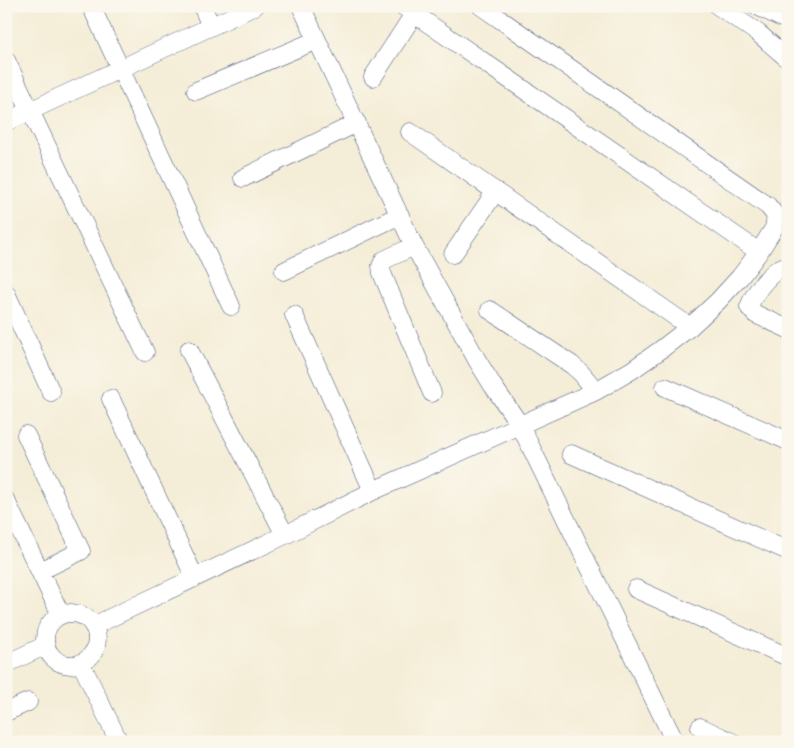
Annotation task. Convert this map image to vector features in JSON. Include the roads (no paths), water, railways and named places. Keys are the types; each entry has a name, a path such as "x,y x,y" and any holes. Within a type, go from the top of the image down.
{"street":[{"path":"91,6 231,306"},
{"path":"202,6 211,26"},
{"path":"6,122 255,6"},
{"path":"301,6 414,246 477,360 520,425 675,742"},
{"path":"93,626 373,491 596,391 632,370 690,326 718,301 759,252 774,228 776,216 768,206 482,6"},
{"path":"718,6 758,32 788,59"},
{"path":"757,6 788,21"},
{"path":"373,77 408,10 759,252"},
{"path":"196,91 317,40"},
{"path":"6,60 145,352"},
{"path":"243,178 356,123"},
{"path":"410,132 690,326"},
{"path":"453,254 496,191"},
{"path":"284,271 400,215"},
{"path":"414,246 384,260 381,266 382,273 432,393"},
{"path":"788,272 780,268 772,272 752,299 749,307 755,314 788,329"},
{"path":"6,293 51,392"},
{"path":"490,310 572,365 596,391"},
{"path":"294,315 373,491"},
{"path":"189,350 285,535"},
{"path":"665,387 788,441"},
{"path":"111,399 195,578"},
{"path":"26,435 80,551 40,571"},
{"path":"571,454 788,551"},
{"path":"6,501 61,615"},
{"path":"636,588 788,657"},
{"path":"76,613 89,620 93,626 97,640 95,647 92,654 80,663 66,664 59,662 53,657 46,645 46,630 55,618 61,615 76,613"},
{"path":"6,664 46,645"},
{"path":"80,663 119,742"},
{"path":"6,712 28,702"},
{"path":"700,727 732,742"}]}
